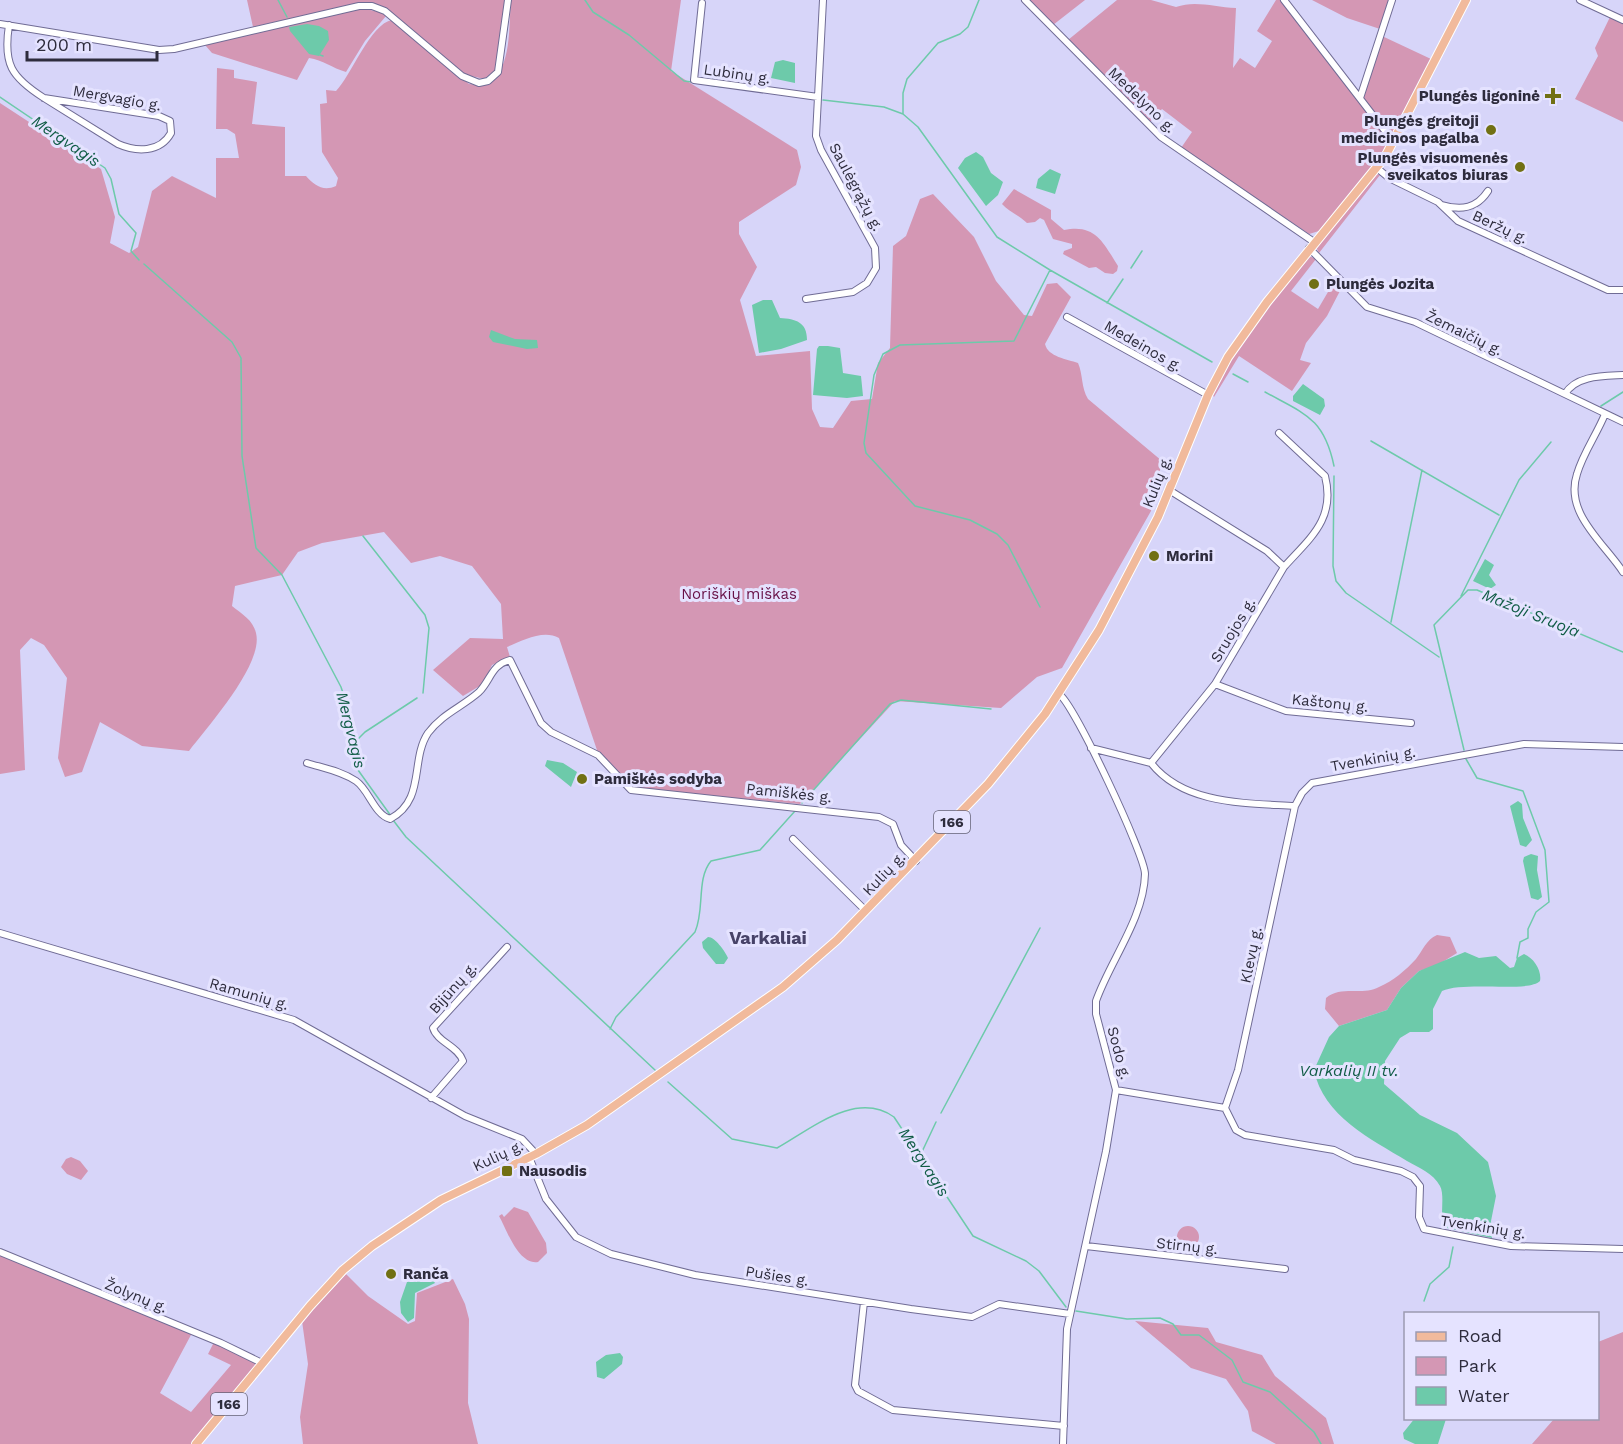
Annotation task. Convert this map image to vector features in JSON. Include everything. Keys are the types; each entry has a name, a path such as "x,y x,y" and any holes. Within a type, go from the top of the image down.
{"main road":[{"name":"166","path":"1396,139 1466,0"},
{"name":"Kulių g.","path":"196,1444 329,1284 372,1245 441,1200 532,1156 587,1125 762,1002 811,964 866,911 988,784 1059,694 1118,596 1169,490 1208,395 1241,337 1312,245 1377,168 1396,139"}],"street":[{"path":"0,24 159,50 174,49 359,6 372,6 385,11 462,76 479,82 488,81 498,72 508,0"},
{"name":"Saulėgrąžų g.","path":"806,299 853,292 867,283 876,268 875,248 821,150 816,136 823,0"},
{"name":"Medelyno g.","path":"1025,0 1161,137 1312,245"},
{"path":"1284,0 1385,131 1396,139"},
{"path":"1360,98 1392,0"},
{"path":"1580,0 1623,20"},
{"name":"Lubinų g.","path":"702,3 693,80 818,97"},
{"name":"Mergvagio g.","path":"9,25 6,54 10,65 22,82 44,98 128,148 151,149 161,145 171,133 170,122 159,116 44,98"},
{"name":"Beržų g.","path":"1377,168 1442,205 1458,221 1608,290 1623,290"},
{"path":"1442,205 1454,208 1470,207 1480,203 1488,191"},
{"name":"Žemaičių g.","path":"1312,245 1367,307 1415,322 1623,423"},
{"name":"Medeinos g.","path":"1067,317 1208,395"},
{"path":"1565,394 1574,385 1586,379 1623,375"},
{"path":"1605,414 1576,475 1576,502 1583,519 1623,572"},
{"name":"Sruojos g.","path":"1151,763 1215,684 1284,567 1322,523 1326,514 1325,476 1279,433"},
{"path":"1169,490 1267,551 1284,567"},
{"name":"Pamiškės g.","path":"307,763 327,768 358,782 381,814 390,819 397,815 416,789 421,751 429,733 452,709 477,694 496,665 510,660 526,698 541,723 551,732 598,755 631,790 879,817 893,824 901,846 916,861"},
{"name":"Kaštonų g.","path":"1215,684 1286,711 1411,723"},
{"name":"Sodo g.","path":"1059,694 1066,700 1091,748 1144,868 1143,882 1132,921 1096,1001 1096,1014 1116,1090 1065,1340 1063,1444"},
{"name":"Tvenkinių g.","path":"1295,806 1302,793 1312,783 1411,764 1524,744 1623,747"},
{"path":"1091,748 1151,763 1164,777 1206,798 1295,806"},
{"name":"Klevų g.","path":"1225,1108 1238,1070 1295,806"},
{"path":"793,839 866,911"},
{"name":"Ramunių g.","path":"0,933 294,1020 431,1098 487,1126 522,1139 532,1156"},
{"name":"Bijūnų g.","path":"431,1098 463,1061 457,1050 435,1033 433,1028 507,946"},
{"path":"1116,1090 1225,1108"},
{"name":"Tvenkinių g.","path":"1225,1108 1236,1130 1245,1135 1334,1150 1354,1160 1401,1170 1413,1177 1422,1191 1419,1217 1424,1229 1511,1246 1623,1249"},
{"name":"Pušies g.","path":"532,1156 546,1199 576,1237 589,1245 695,1275 864,1302 972,1317 999,1304 1070,1314"},
{"name":"Stirnų g.","path":"1086,1246 1285,1269"},
{"name":"Žolynų g.","path":"0,1252 220,1343 262,1363"},
{"path":"864,1302 855,1385 858,1391 893,1410 1064,1426"}],"green space":[{"path":"247,0 506,0 497,69 484,79 463,74 388,10 361,7 342,9 253,27"},
{"name":"Noriškių miškas","path":"511,0 681,0 671,71 797,150 801,167 796,185 739,222 739,234 757,267 740,300 756,356 810,351 812,409 820,427 833,428 851,401 872,399 878,363 890,348 893,246 906,236 920,199 933,194 974,237 996,281 1024,315 1032,316 1047,284 1057,283 1071,297 1045,344 1047,348 1058,357 1078,363 1088,399 1162,461 1151,511 1062,668 1037,677 1001,708 895,701 800,804 636,789 630,787 598,753 559,638 539,635 507,647 510,657 492,665 483,684 463,696 433,670 470,638 503,639 501,604 472,566 440,556 411,563 384,532 322,543 298,552 282,575 235,586 232,606 247,618 256,633 256,646 252,661 233,694 189,751 142,746 100,722 82,772 65,777 58,758 67,678 44,645 31,638 20,650 25,770 0,774 0,103 101,169 115,217 110,243 129,253 138,247 152,191 172,176 216,198 216,158 239,158 235,134 227,129 216,129 217,68 234,70 234,78 257,82 252,124 285,127 285,176 306,176 319,187 331,188 336,186 338,178 322,152 320,104 327,103 326,90 336,91 342,84 376,30 392,20 469,84 484,83 494,78 506,56"},
{"path":"1028,0 1085,0 1053,25"},
{"path":"1117,0 1151,0 1176,7 1198,4 1236,8 1233,68 1240,58 1255,68 1272,41 1257,31 1276,0 1281,0 1361,102 1382,36 1431,59 1382,155 1319,231 1309,234 1181,148 1192,132 1162,109 1149,123 1068,40"},
{"path":"1312,0 1389,0 1380,29 1347,18"},
{"path":"361,8 384,13 386,16 365,41 346,72 309,58 297,80 212,53 205,45"},
{"path":"1610,17 1623,23 1623,122 1575,99 1598,56 1595,48"},
{"path":"1377,174 1380,175 1319,253 1316,247"},
{"path":"1014,189 1051,210 1051,219 1064,230 1084,230 1098,237 1118,266 1117,271 1113,274 1105,273 1096,267 1089,268 1063,254 1064,251 1072,248 1072,244 1053,239 1044,220 1040,218 1035,222 1027,223 1002,204"},
{"path":"1309,256 1316,259 1291,291 1318,309 1335,280 1342,287 1327,316 1306,343 1300,360 1311,363 1292,391 1239,356 1214,397 1212,394 1221,375 1243,339"},
{"path":"1437,935 1450,937 1457,953 1436,966 1419,971 1401,988 1387,1010 1339,1026 1325,1009 1326,998 1332,994 1372,990 1384,985 1404,971 1416,959 1427,942"},
{"path":"71,1157 80,1161 88,1171 81,1180 67,1174 61,1167 66,1159"},
{"path":"514,1207 528,1212 546,1243 547,1253 538,1262 525,1258 519,1252 499,1216 502,1214 504,1217"},
{"path":"1188,1226 1196,1229 1199,1237 1196,1245 1188,1248 1180,1245 1177,1237 1180,1229"},
{"path":"0,1255 192,1333 160,1393 191,1412 231,1365 208,1354 214,1342 256,1362 256,1365 191,1444 0,1444"},
{"path":"346,1274 368,1296 408,1324 415,1321 417,1293 453,1279 465,1304 469,1319 468,1403 478,1444 303,1444 300,1417 308,1364 302,1321"},
{"path":"1135,1321 1208,1328 1216,1342 1262,1355 1275,1376 1326,1418 1334,1444 1276,1444 1252,1431 1248,1411 1226,1379 1191,1368"},
{"path":"1623,1332 1623,1444 1532,1444 1553,1420 1599,1420 1599,1342"}],"water":[{"path":"307,24 319,26 328,31 329,40 319,56 309,54 290,31 289,27"},
{"path":"783,60 795,63 795,83 771,78 775,62"},
{"path":"976,152 983,157 991,173 1003,182 998,195 986,206 958,168 965,158"},
{"path":"1050,169 1061,174 1055,194 1036,188 1038,179"},
{"path":"763,300 772,300 780,318 791,319 803,325 807,340 781,349 759,353 752,305"},
{"path":"491,330 515,339 537,340 538,348 527,349 493,342 489,337"},
{"path":"819,346 840,348 843,373 861,376 863,396 847,398 813,395 817,349"},
{"path":"1303,384 1324,399 1325,406 1320,415 1293,401 1293,396"},
{"path":"1485,559 1494,565 1489,575 1496,585 1490,589 1473,581"},
{"path":"547,760 563,763 577,772 571,787 545,766"},
{"path":"1518,801 1522,804 1523,818 1532,840 1526,847 1520,845 1510,806"},
{"path":"1531,854 1538,856 1537,870 1542,897 1538,900 1531,898 1523,861 1524,857"},
{"path":"708,937 717,942 727,955 728,958 724,964 716,964 703,948 702,942"},
{"name":"Varkalių II tv.","path":"1465,952 1479,958 1496,956 1510,968 1514,967 1517,958 1524,954 1536,965 1540,973 1540,981 1523,986 1465,987 1442,991 1433,1009 1433,1029 1429,1032 1410,1032 1400,1038 1385,1061 1384,1084 1420,1115 1457,1133 1488,1162 1496,1196 1491,1221 1492,1238 1443,1227 1442,1195 1437,1181 1350,1124 1327,1101 1314,1070 1329,1037 1339,1026 1387,1010 1401,988 1419,971"},
{"path":"420,1278 433,1280 435,1283 415,1293 414,1318 408,1322 401,1313 400,1302 407,1282"},
{"path":"620,1353 623,1357 622,1364 604,1379 597,1377 596,1362 606,1355"},
{"path":"1413,1420 1446,1420 1438,1444 1415,1444 1404,1439 1403,1433"}],"waterway":[{"path":"278,0 287,17"},
{"path":"585,0 593,12 629,35 684,81 692,82"},
{"path":"979,0 968,27 960,34 938,43 907,79 903,93 903,114 918,127 997,237 1050,270 1212,362"},
{"path":"709,85 722,87"},
{"name":"Mergvagis","path":"0,97 105,168 111,179 119,214 136,233 131,251 139,260"},
{"path":"823,100 884,107 903,114"},
{"path":"1131,268 1142,251"},
{"name":"Mergvagis","path":"144,264 232,342 241,358 242,456 256,548 282,575 341,687 347,705 358,770 391,816"},
{"path":"1040,607 1008,545 997,534 970,520 915,506 866,453 864,443 874,375 883,354 900,345 1014,341 1050,270"},
{"path":"1107,303 1123,279"},
{"path":"1233,374 1248,382"},
{"path":"1265,392 1311,419 1325,437 1334,466"},
{"path":"1601,406 1623,392"},
{"path":"1371,441 1499,515"},
{"path":"1461,596 1519,480 1551,442"},
{"path":"1391,622 1422,470"},
{"path":"1334,476 1333,566 1336,581 1346,593 1439,657"},
{"path":"363,536 425,615 429,628 423,693"},
{"name":"Mažoji Sruoja","path":"1464,750 1434,625 1468,590 1477,590 1623,652"},
{"path":"353,744 365,732 417,698"},
{"path":"802,803 890,704 901,700 991,709"},
{"name":"Mažoji Sruoja","path":"1466,759 1477,778 1523,791 1545,850 1549,902 1536,912 1528,929 1528,938 1520,942 1517,958"},
{"path":"610,1029 616,1017 695,932 700,914 706,868 711,861 760,850 795,811"},
{"name":"Mergvagis","path":"393,820 406,837 655,1070"},
{"path":"941,1113 1040,928"},
{"name":"Mergvagis","path":"668,1082 732,1139 777,1148 834,1115 849,1110 864,1108 879,1110 894,1117 973,1236 1026,1261 1039,1271 1066,1307"},
{"path":"920,1156 936,1122"},
{"name":"Mažoji Sruoja","path":"1424,1301 1430,1284 1449,1267 1453,1247"},
{"name":"Mergvagis","path":"1076,1311 1127,1319 1160,1318 1173,1324 1181,1335 1199,1335 1232,1360 1243,1382 1270,1392 1314,1432 1321,1444"}],"place":[{"name":"Plungės ligoninė","path":"1553,96"},
{"name":"Plungės greitoji medicinos pagalba","path":"1491,130"},
{"name":"Plungės visuomenės sveikatos biuras","path":"1520,167"},
{"name":"Plungės Jozita","path":"1314,284"},
{"name":"Morini","path":"1154,556"},
{"name":"Pamiškės sodyba","path":"582,779"},
{"name":"Nausodis","path":"507,1171"},
{"name":"Ranča","path":"391,1274"}],"district":[{"name":"Varkaliai","path":"768,937"}]}
